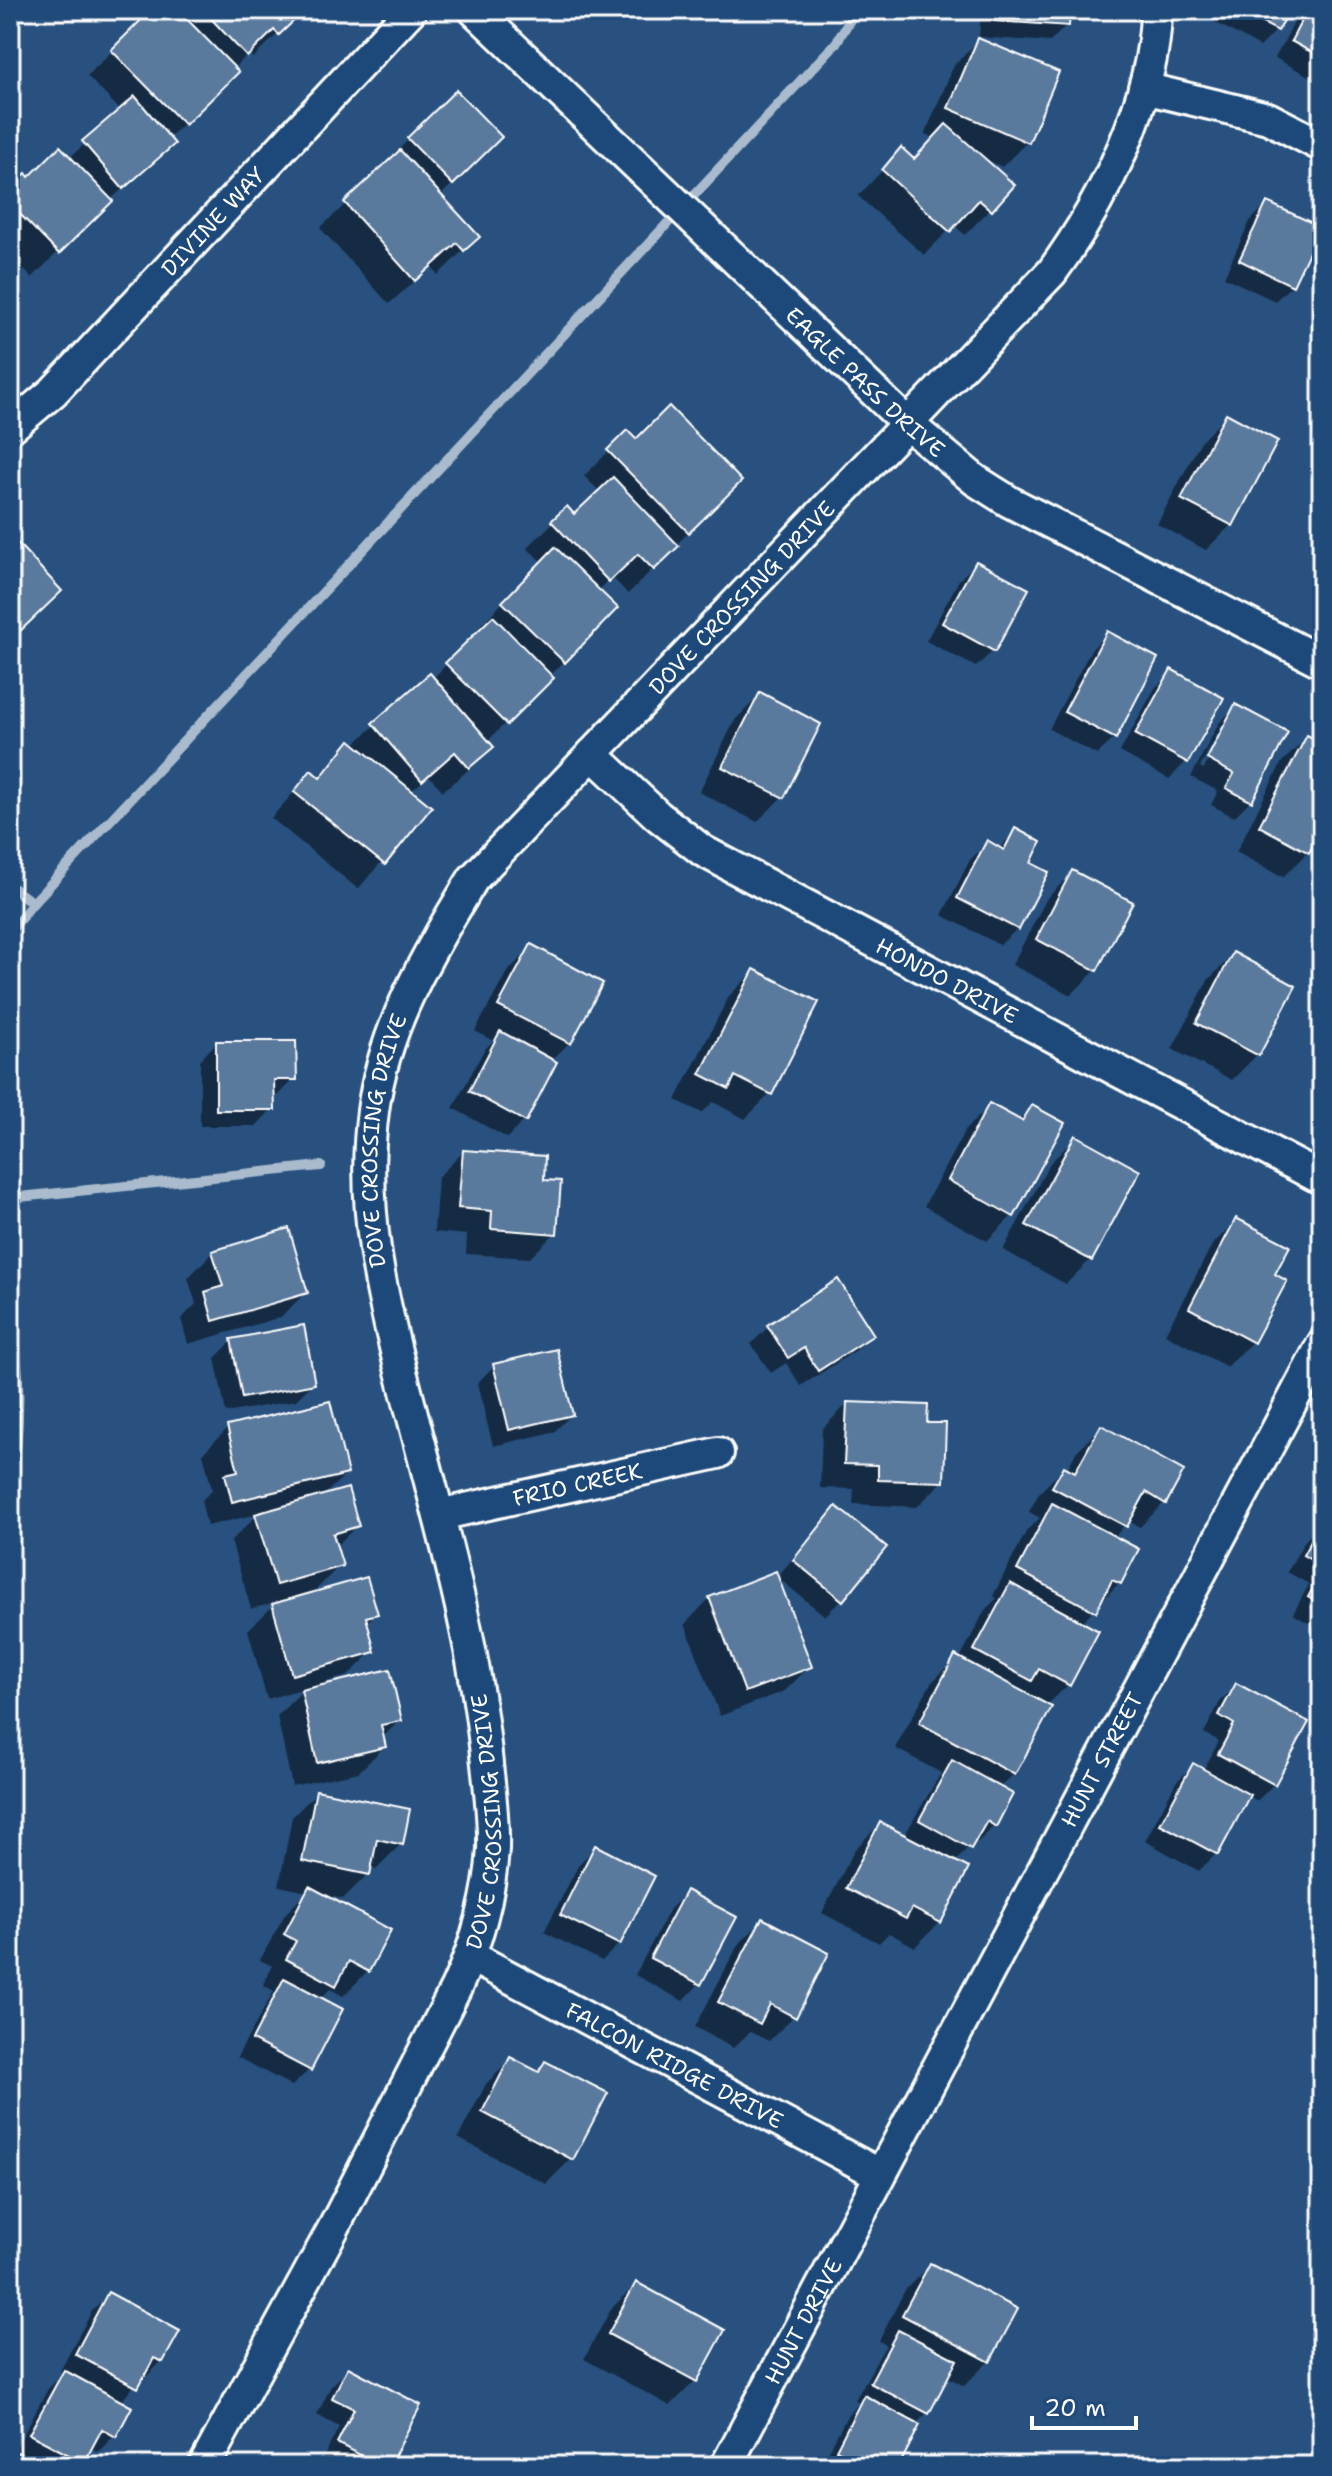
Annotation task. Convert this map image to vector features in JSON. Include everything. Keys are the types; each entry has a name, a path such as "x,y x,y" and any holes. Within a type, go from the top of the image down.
{"street":[{"name":"DIVINE WAY","path":"10,428 64,381 411,10"},
{"name":"EAGLE PASS DRIVE","path":"474,10 909,425 975,480 1010,502 1322,662"},
{"name":"DOVE CROSSING DRIVE","path":"204,2466 333,2229 470,1956 486,1898 493,1826 480,1695 439,1515 377,1277 369,1187 373,1110 388,1045 416,975 473,879 1052,272 1081,232 1109,178 1144,88 1156,10"},
{"path":"1144,88 1268,118 1322,146"},
{"name":"HONDO DRIVE","path":"592,754 658,816 703,851 1322,1179"},
{"name":"HUNT STREET","path":"879,2174 1322,1345"},
{"name":"FRIO CREEK","path":"439,1515 718,1453"},
{"name":"FALCON RIDGE DRIVE","path":"470,1956 879,2174"},
{"name":"HUNT DRIVE","path":"726,2466 879,2174"}],"building":[{"path":"151,10 178,10 239,72 185,125 111,50"},
{"path":"203,10 303,12 279,35 274,30 247,57"},
{"path":"995,10 1070,10 1069,26 994,21"},
{"path":"1238,10 1290,10 1278,31"},
{"path":"1307,10 1322,10 1322,58 1291,41"},
{"path":"978,38 1059,72 1029,143 948,108"},
{"path":"456,90 502,137 453,185 407,138"},
{"path":"135,96 175,144 123,189 82,141"},
{"path":"946,124 1015,185 992,211 979,200 950,232 882,170 901,147 914,159"},
{"path":"60,146 113,201 59,254 10,204 10,188 26,173 29,177"},
{"path":"400,150 480,237 464,251 457,243 415,281 344,202"},
{"path":"1267,202 1321,227 1293,286 1239,260"},
{"path":"669,406 742,481 689,533 607,450 627,430 636,439"},
{"path":"1226,413 1278,441 1233,526 1181,499"},
{"path":"613,477 679,546 654,570 638,554 609,582 551,521 567,506 574,514"},
{"path":"10,535 62,591 15,636 10,630"},
{"path":"555,547 618,608 565,663 502,602"},
{"path":"976,561 1029,589 995,652 942,623"},
{"path":"493,616 554,678 507,725 445,663"},
{"path":"1107,631 1158,658 1116,739 1064,712"},
{"path":"1171,669 1224,698 1188,763 1135,734"},
{"path":"430,673 494,747 469,768 455,752 422,781 372,723"},
{"path":"760,692 821,724 784,798 722,767"},
{"path":"1235,704 1288,732 1252,802 1226,788 1234,774 1207,759"},
{"path":"1307,735 1322,743 1322,828 1309,853 1259,826"},
{"path":"350,740 432,807 385,865 294,792 311,770 320,778"},
{"path":"1015,828 1041,842 1031,863 1049,872 1019,930 957,898 987,840 1004,850"},
{"path":"1072,870 1133,902 1097,971 1036,939"},
{"path":"531,944 603,983 571,1044 498,1006"},
{"path":"1233,952 1296,986 1259,1056 1196,1023"},
{"path":"754,969 819,1002 772,1095 735,1076 729,1089 700,1074"},
{"path":"500,1031 557,1062 526,1122 469,1091"},
{"path":"216,1041 296,1041 297,1080 274,1080 275,1110 216,1110"},
{"path":"989,1103 1022,1121 1032,1105 1065,1123 1014,1217 948,1180"},
{"path":"1075,1135 1140,1171 1092,1261 1026,1225"},
{"path":"463,1150 545,1156 544,1180 561,1181 557,1234 491,1229 492,1211 458,1208"},
{"path":"1236,1218 1290,1246 1275,1274 1287,1281 1254,1343 1189,1308"},
{"path":"289,1228 308,1293 213,1321 205,1292 223,1286 212,1251"},
{"path":"838,1279 874,1335 818,1371 804,1348 788,1358 767,1325"},
{"path":"304,1325 315,1384 242,1398 231,1339"},
{"path":"557,1349 573,1415 509,1430 493,1364"},
{"path":"330,1401 348,1474 232,1502 225,1474 238,1471 227,1426"},
{"path":"847,1402 928,1405 927,1423 946,1423 944,1482 878,1480 878,1465 844,1464"},
{"path":"1101,1425 1184,1471 1166,1504 1146,1492 1127,1527 1052,1487 1064,1466 1075,1472"},
{"path":"348,1488 359,1526 333,1534 343,1566 276,1585 255,1514"},
{"path":"1052,1503 1139,1549 1121,1584 1112,1580 1096,1612 1017,1570"},
{"path":"836,1506 887,1547 843,1601 793,1560"},
{"path":"1322,1523 1322,1566 1303,1555"},
{"path":"776,1571 812,1667 745,1692 709,1597"},
{"path":"1322,1572 1322,1605 1308,1597"},
{"path":"367,1577 378,1614 366,1617 375,1652 292,1675 272,1604"},
{"path":"1010,1583 1099,1631 1070,1686 1039,1669 1032,1681 974,1650"},
{"path":"955,1655 1052,1707 1015,1775 919,1723"},
{"path":"390,1669 402,1721 381,1725 386,1747 317,1763 301,1690"},
{"path":"1236,1683 1309,1722 1275,1785 1218,1754 1234,1724 1219,1715"},
{"path":"952,1760 1013,1794 996,1827 987,1821 971,1849 919,1820"},
{"path":"1193,1763 1250,1795 1218,1855 1160,1824"},
{"path":"316,1790 410,1809 403,1845 377,1839 370,1875 302,1861"},
{"path":"880,1822 969,1868 941,1923 912,1908 906,1919 846,1888"},
{"path":"595,1845 655,1876 620,1945 560,1915"},
{"path":"309,1886 391,1930 369,1972 349,1961 336,1986 286,1959 296,1941 284,1934"},
{"path":"686,1890 737,1917 701,1985 650,1958"},
{"path":"762,1918 829,1953 796,2018 770,2004 760,2024 718,2002"},
{"path":"284,1978 343,2009 311,2071 252,2040"},
{"path":"510,2057 539,2072 545,2061 608,2093 573,2160 482,2112"},
{"path":"930,2263 1018,2309 990,2362 902,2315"},
{"path":"636,2282 725,2330 697,2382 608,2334"},
{"path":"108,2292 180,2331 163,2362 154,2358 138,2388 75,2354"},
{"path":"898,2330 957,2360 929,2414 870,2383"},
{"path":"348,2367 421,2405 389,2466 381,2466 337,2443 354,2409 332,2398"},
{"path":"64,2370 132,2407 116,2437 102,2429 84,2463 29,2434"},
{"path":"864,2395 920,2425 899,2466 867,2466 836,2450"},
{"path":"10,2449 48,2466 10,2466"}],"waterway":[{"path":"10,932 33,903 836,43 856,10"},
{"path":"10,886 33,903"},
{"path":"10,1198 321,1166"},
{"path":"10,1315 17,1360 18,1406 10,1498"}]}
